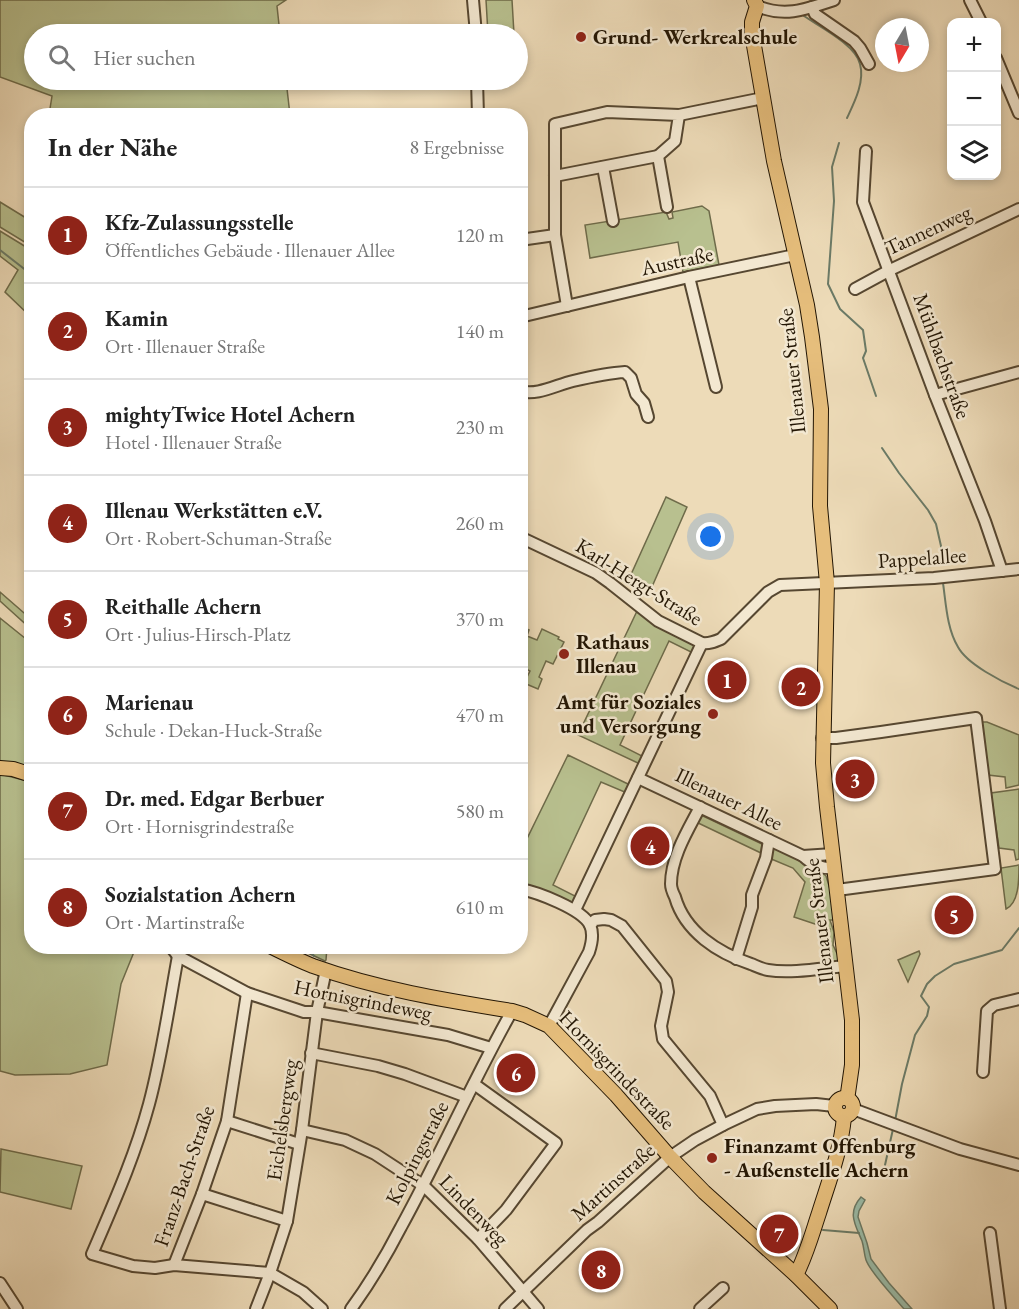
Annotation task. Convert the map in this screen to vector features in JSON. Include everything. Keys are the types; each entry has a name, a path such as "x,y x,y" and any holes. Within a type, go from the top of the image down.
{"main road":[{"name":"Illenauer Straße","path":"756,3 752,34 774,161 809,316 821,409 820,506 826,583 822,738 853,1043 852,1065 838,1150 813,1232 796,1275"},
{"path":"0,768 24,772"},
{"name":"Hornisgrindestraße","path":"287,954 326,970 419,995 512,1011 549,1026 616,1095 704,1192 830,1309"},
{"name":"Hornisgrindestraße","path":"814,1294 822,1309"}],"street":[{"path":"473,0 475,24"},
{"path":"756,3 766,9 780,12 834,0"},
{"path":"970,0 979,18"},
{"path":"805,8 854,41 870,64"},
{"path":"1001,70 1019,113"},
{"path":"477,90 478,108"},
{"path":"567,306 555,235 555,124 607,112 679,115 763,99"},
{"path":"555,176 658,156 675,141 679,115"},
{"name":"Mühlbachstraße","path":"866,151 863,202 1002,571"},
{"path":"658,156 667,207"},
{"path":"603,167 613,221"},
{"name":"Tannenweg","path":"855,289 1019,209"},
{"path":"528,239 555,235"},
{"name":"Austraße","path":"528,314 795,255"},
{"path":"689,277 716,387"},
{"path":"528,393 573,381 626,372 631,378 636,394 644,403 648,417"},
{"path":"935,395 1019,372"},
{"name":"Karl-Hergt-Straße","path":"528,541 596,573 658,621 702,643 711,643 721,639 768,592 780,585 826,583"},
{"name":"Pappelallee","path":"826,583 934,578 1019,569"},
{"path":"575,910 702,643"},
{"path":"822,738 862,735 976,718 995,868 837,890"},
{"name":"Illenauer Allee","path":"638,778 803,856 811,863 822,868 834,868"},
{"path":"700,807 682,843 671,885 680,912 687,922 711,946 736,959 769,970 808,970 846,966"},
{"path":"736,959 752,907 752,895 766,858 769,840"},
{"name":"Illenauer Allee","path":"803,856 833,854"},
{"path":"528,890 575,910 590,925 593,942 549,1026"},
{"path":"590,925 604,919 622,926 666,981 668,992 661,1026 663,1038 710,1096 723,1125"},
{"path":"178,956 148,1107 127,1173 92,1254 133,1266 155,1268 174,1265 270,1273 303,1292 322,1309"},
{"name":"Hornisgrindeweg","path":"178,956 247,993 304,1012 317,1012 448,1035 491,1047"},
{"name":"Eichelsbergweg","path":"256,1309 287,1221 302,1131 317,1012 326,970"},
{"name":"Franz-Bach-Straße","path":"174,1265 227,1121 247,993"},
{"path":"983,1072 987,1011 994,1005 1019,999"},
{"name":"Kolpingstraße","path":"351,1309 381,1264 424,1186 491,1047 512,1011"},
{"path":"311,1053 378,1066 467,1097"},
{"path":"474,1084 556,1143 506,1210 478,1239"},
{"name":"Martinstraße","path":"505,1309 587,1230 670,1157 695,1140 757,1109 816,1104 844,1107 894,1123 960,1149 1019,1165"},
{"path":"227,1121 299,1144"},
{"name":"Lindenweg","path":"302,1131 345,1140 375,1154 424,1186 478,1239 537,1309"},
{"path":"202,1194 287,1221"},
{"path":"990,1233 1000,1309"},
{"path":"0,1283 17,1309"},
{"path":"700,1309 723,1288"}],"shaded area":[{"path":"0,0 286,0 277,6 279,24 24,24 24,86 0,77"},
{"path":"486,0 512,0 513,24 487,24"},
{"path":"36,90 287,90 289,108 50,108 52,96"},
{"path":"0,202 24,217 24,242 0,227"},
{"path":"702,206 709,211 719,265 683,272 678,242 590,258 585,225 666,212 669,219 673,218 672,212"},
{"path":"0,231 24,246 24,310 5,292 18,270 0,256"},
{"path":"666,497 687,507 651,589 629,579"},
{"path":"0,592 24,613 24,623 0,601"},
{"path":"638,609 693,641 696,646 693,653 669,641 620,745 644,757 640,764 578,735"},
{"path":"0,618 24,637 24,769 0,761"},
{"path":"542,629 564,642 553,664 546,661 539,677 542,679 538,689 528,685 530,671 528,670 528,636 537,640"},
{"path":"981,722 987,722 1019,735 1019,785 1006,788 1005,777 988,775"},
{"path":"568,755 630,785 627,793 601,782 553,885 577,897 574,903 528,885 528,837"},
{"path":"0,774 24,780 24,954 133,954 121,984 107,1065 70,1074 15,1075 0,1071"},
{"path":"1019,789 1019,859 1016,860 1014,850 999,848 991,793"},
{"path":"701,815 762,844 761,853 694,821"},
{"path":"773,847 819,870 826,876 835,920 830,920 834,932 833,945 842,964 826,966 822,963 830,929 794,917 805,882 793,868 769,858"},
{"path":"1019,865 1016,896 1014,902 1006,909 1001,868"},
{"path":"919,951 920,954 908,982 898,960"},
{"path":"310,954 326,954 325,961"},
{"path":"1,1149 82,1166 71,1209 0,1192"},
{"path":"861,1197 865,1200 858,1217 871,1259 912,1309 904,1309 868,1265 853,1213"}],"waterway":[{"path":"804,16 845,43 860,64 860,85 847,118"},
{"path":"839,143 832,167 834,201 828,284 840,309 863,330 866,351 863,358 876,396"},
{"path":"0,250 24,269"},
{"path":"882,448 936,524 941,546 941,559"},
{"path":"943,583 949,624 958,647 969,660 985,672 1019,689"},
{"path":"895,1121 915,1035 927,1016 929,1007 921,996 927,984 954,964 1002,950 1019,928"},
{"path":"885,1165 893,1129"},
{"path":"823,1230 859,1233"}],"place":[{"name":"Grund- Werkrealschule","path":"581,37"},
{"name":"Rathaus Illenau","path":"564,654"},
{"name":"Kfz-Zulassungsstelle","path":"727,680"},
{"name":"Kamin","path":"801,687"},
{"name":"Amt für Soziales und Versorgung","path":"713,714"},
{"name":"mightyTwice Hotel Achern","path":"855,779"},
{"name":"Illenau Werkstätten e.V.","path":"650,846"},
{"name":"Reithalle Achern","path":"954,915"},
{"name":"Marienau","path":"516,1073"},
{"name":"Finanzamt Offenburg - Außenstelle Achern","path":"712,1158"},
{"name":"Dr. med. Edgar Berbuer","path":"779,1234"},
{"name":"Sozialstation Achern","path":"601,1270"}]}
